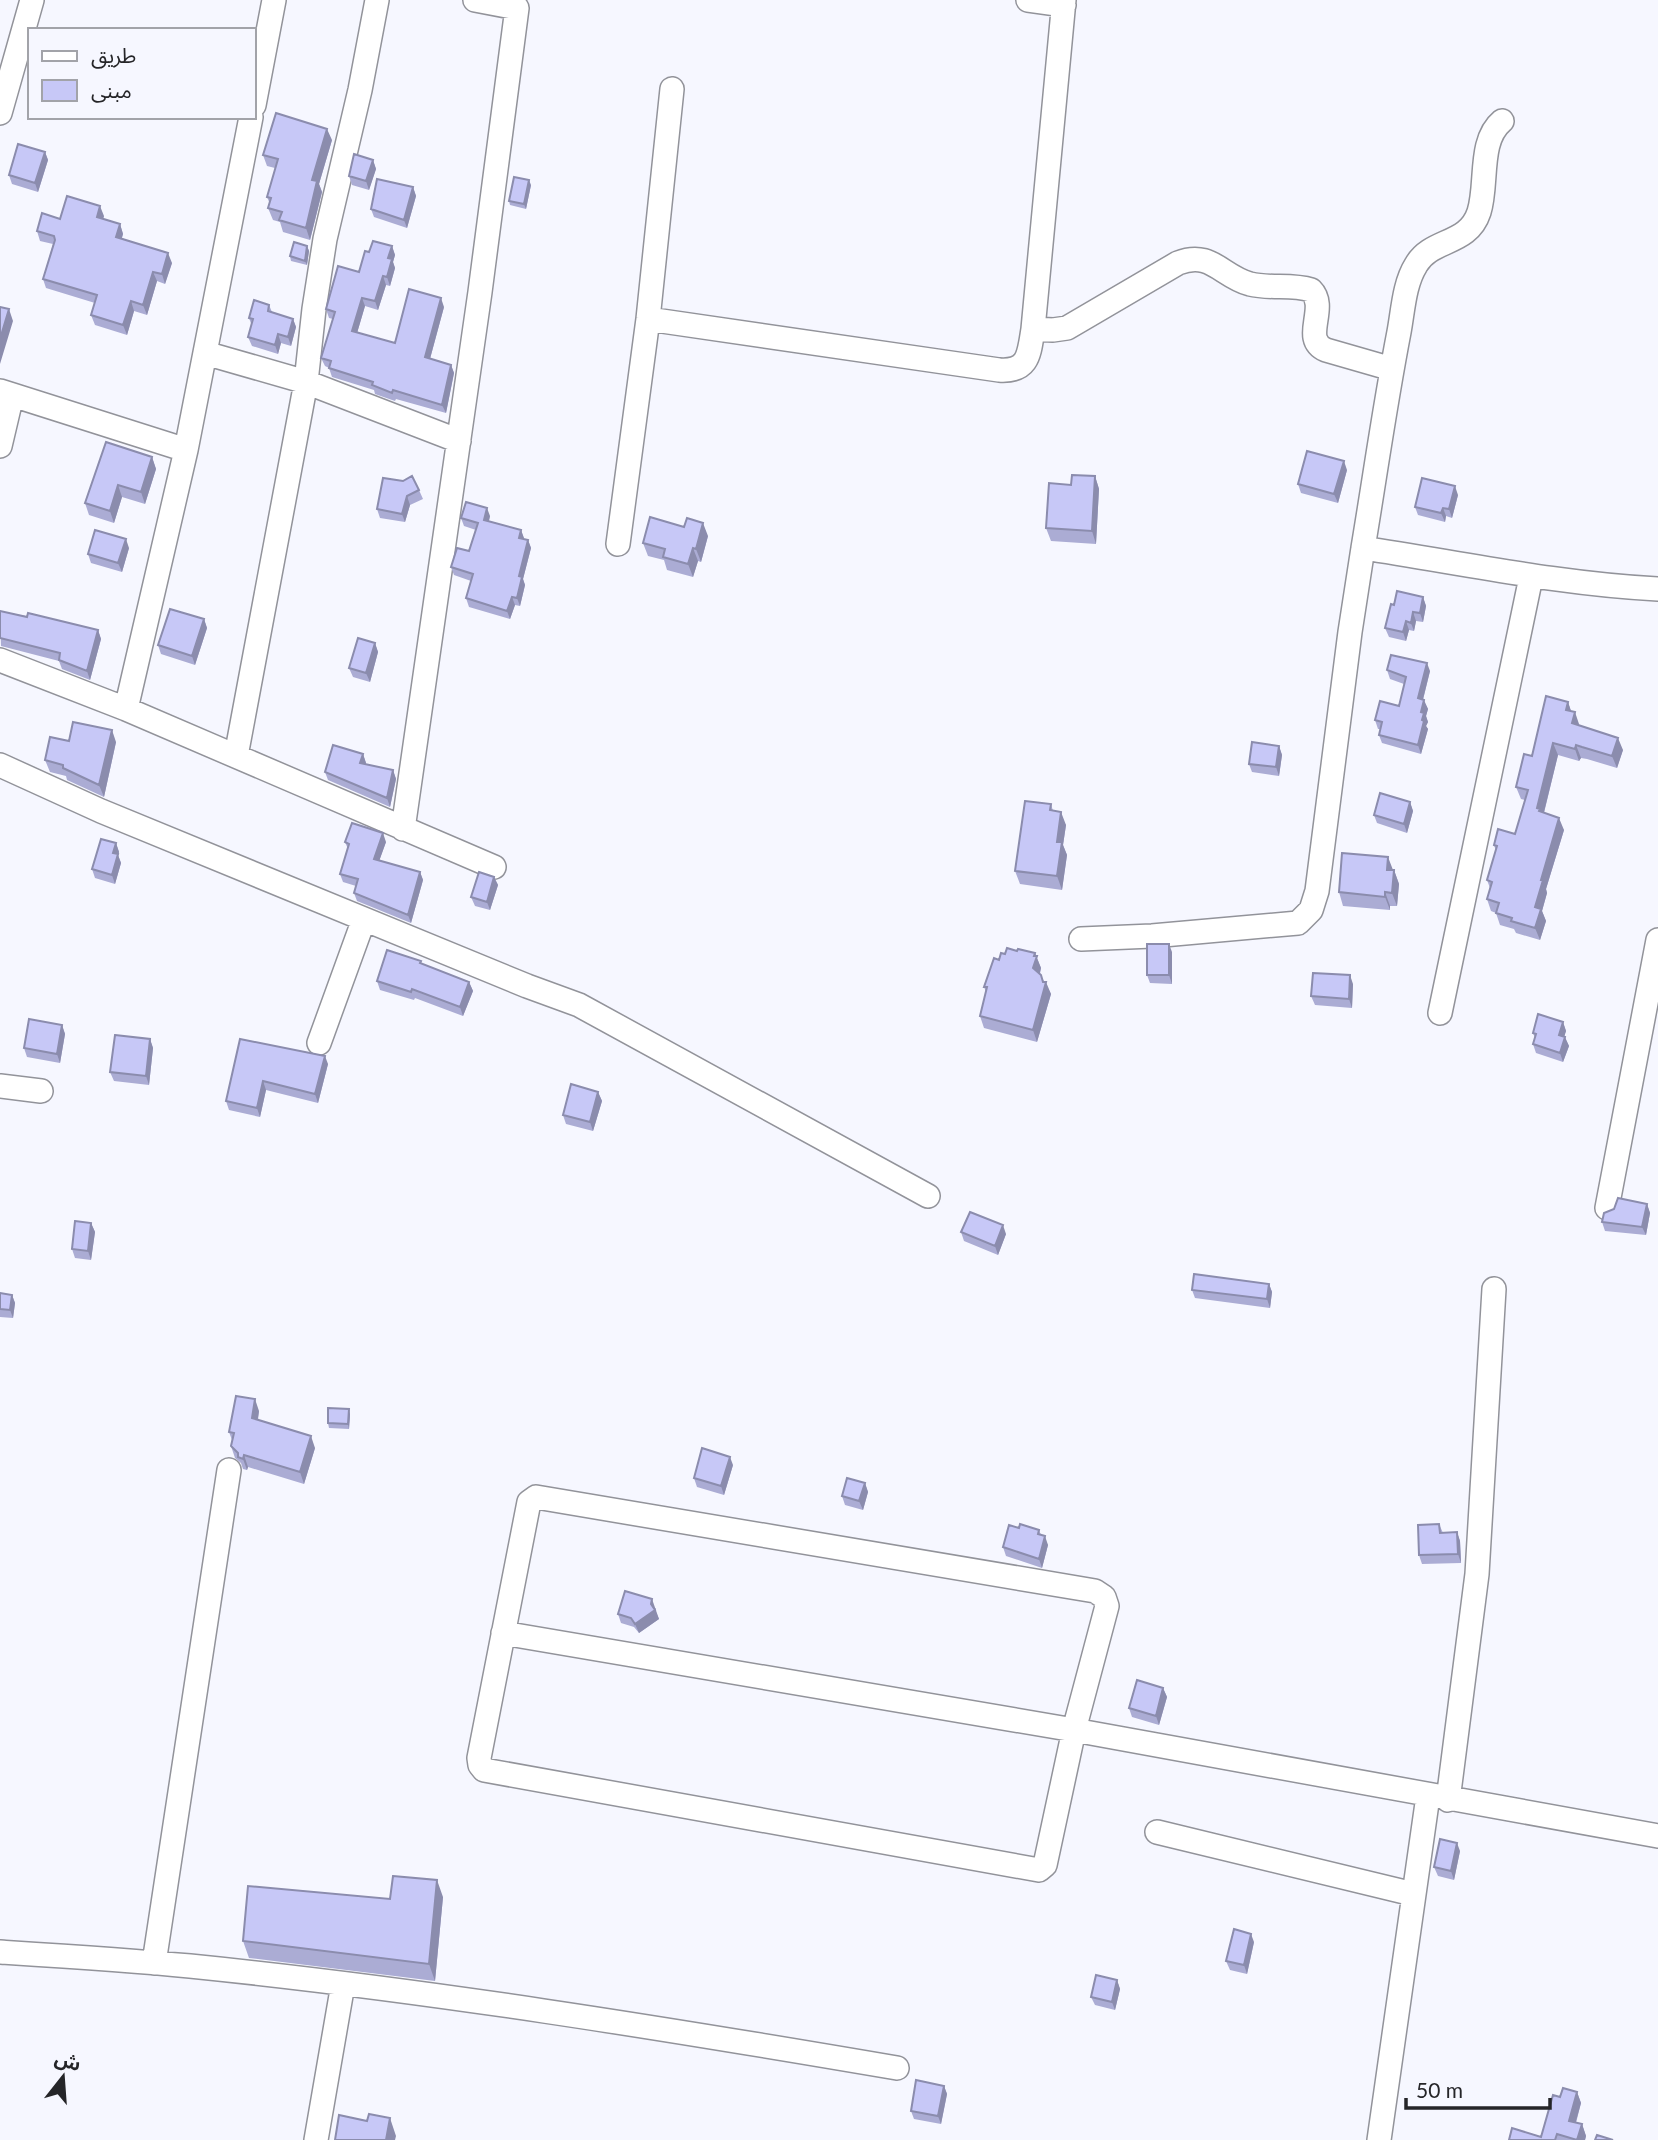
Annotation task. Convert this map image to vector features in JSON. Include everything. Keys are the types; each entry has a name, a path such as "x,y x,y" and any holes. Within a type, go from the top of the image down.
{"street":[{"path":"0,113 32,0"},
{"path":"256,94 274,0"},
{"path":"236,756 306,382 325,239 360,90 377,0"},
{"path":"403,830 459,441 517,4 475,0"},
{"path":"648,319 1010,371 1022,366 1033,329 1064,3 1028,0"},
{"path":"618,544 648,319 672,89"},
{"path":"127,709 186,450 251,119"},
{"path":"1081,939 1152,936 1298,923 1311,910 1321,867 1363,548 1409,282 1416,264 1425,253 1461,237 1471,228 1480,210 1491,136 1502,121"},
{"path":"1033,329 1067,328 1178,263 1201,259 1208,260 1239,280 1252,284 1311,290 1318,302 1314,338 1317,345 1392,369"},
{"path":"205,353 306,382 459,441"},
{"path":"0,446 6,393 186,450"},
{"path":"1363,548 1531,577 1658,589"},
{"path":"1440,1013 1531,577"},
{"path":"0,660 127,709 494,867"},
{"path":"0,765 101,811 579,1005 928,1196"},
{"path":"320,1042 364,919"},
{"path":"1606,1208 1658,940"},
{"path":"0,1086 41,1091"},
{"path":"1379,2140 1413,1894 1438,1798 1477,1574 1494,1289"},
{"path":"154,1963 229,1470"},
{"path":"536,1497 1095,1591 1104,1597 1107,1606 1074,1730 1045,1865 1039,1870 484,1770 479,1758 529,1502 536,1497"},
{"path":"503,1633 1074,1730 1658,1836"},
{"path":"1157,1832 1413,1894"},
{"path":"0,1952 154,1963 343,1984 622,2021 897,2068"},
{"path":"316,2140 343,1984"}],"building":[{"path":"276,113 327,129 312,180 317,181 306,228 279,220 282,212 268,208 271,198 267,197 278,159 263,155"},
{"path":"18,144 45,152 35,183 9,175"},
{"path":"354,154 373,160 366,181 349,176"},
{"path":"514,177 529,180 524,204 509,201"},
{"path":"377,179 413,187 404,220 371,209"},
{"path":"67,196 100,206 97,217 120,224 116,237 168,253 162,274 153,272 143,305 131,301 123,325 91,315 97,295 43,279 55,240 54,236 37,231 42,213 60,219"},
{"path":"373,241 392,246 388,258 392,259 387,277 383,276 375,301 362,298 352,331 395,343 409,289 441,298 425,357 451,365 442,405 393,390 392,393 372,385 373,382 329,368 331,361 321,358 335,312 326,309 338,266 359,272 365,251 369,252"},
{"path":"294,242 307,246 305,261 290,256"},
{"path":"254,300 269,305 268,311 293,319 288,337 278,334 275,345 248,337"},
{"path":"0,307 9,309 0,339"},
{"path":"106,442 152,457 141,492 118,485 110,511 85,503"},
{"path":"1307,451 1344,461 1334,494 1298,484"},
{"path":"1072,475 1095,476 1092,531 1046,528 1049,483 1071,485"},
{"path":"412,476 419,490 407,496 402,514 377,509 383,478 403,481"},
{"path":"1422,478 1455,486 1449,509 1443,508 1441,513 1415,507"},
{"path":"466,502 487,508 484,520 521,530 519,538 528,540 519,576 522,577 517,598 512,597 507,611 466,598 473,574 451,567 457,548 469,551 478,523 461,518"},
{"path":"650,517 684,527 687,518 703,523 696,549 693,548 688,564 663,557 665,549 643,543"},
{"path":"95,530 126,539 118,563 88,554"},
{"path":"1397,591 1423,597 1420,613 1413,612 1411,623 1406,621 1403,632 1385,628"},
{"path":"170,609 204,619 192,656 158,645"},
{"path":"0,611 27,617 28,613 98,630 87,671 59,660 60,653 0,638"},
{"path":"358,638 375,643 366,673 349,668"},
{"path":"1391,655 1427,663 1418,698 1424,700 1421,712 1424,713 1424,721 1418,745 1379,735 1382,722 1375,720 1380,701 1399,706 1406,677 1387,670"},
{"path":"1546,696 1568,702 1566,710 1575,712 1572,723 1618,738 1612,756 1576,745 1575,749 1553,743 1537,808 1559,818 1535,907 1541,909 1535,928 1496,913 1499,903 1487,899 1492,882 1487,880 1497,846 1494,845 1498,829 1515,834 1528,790 1516,787 1524,754 1532,756"},
{"path":"73,722 112,730 99,785 63,768 63,765 45,760 50,737 69,741"},
{"path":"1252,742 1279,746 1276,767 1249,764"},
{"path":"333,745 363,754 360,763 393,770 387,798 325,772"},
{"path":"1380,793 1410,802 1404,824 1374,815"},
{"path":"1025,801 1051,804 1050,810 1061,812 1057,842 1062,842 1057,876 1015,871"},
{"path":"352,823 383,833 374,859 420,872 408,915 354,893 358,879 340,874 349,844 345,842"},
{"path":"101,839 116,843 113,853 118,854 112,875 92,869"},
{"path":"1342,853 1388,857 1387,870 1394,870 1392,893 1385,892 1385,897 1339,892"},
{"path":"479,872 494,877 487,902 471,897"},
{"path":"1147,944 1169,944 1169,975 1147,975"},
{"path":"1007,948 1035,953 1034,956 1037,956 1033,968 1041,975 1043,982 1046,982 1033,1030 980,1016 987,987 984,987 994,958 999,960 1001,953 1005,954"},
{"path":"387,950 421,961 420,963 469,982 460,1007 412,989 411,992 377,981"},
{"path":"1313,973 1350,975 1349,999 1311,996"},
{"path":"1538,1014 1563,1022 1559,1035 1565,1037 1560,1053 1533,1044"},
{"path":"29,1019 62,1025 57,1054 24,1048"},
{"path":"115,1035 150,1039 146,1076 110,1072"},
{"path":"240,1039 325,1056 315,1094 263,1081 257,1108 226,1101"},
{"path":"571,1084 598,1092 590,1122 563,1115"},
{"path":"1618,1198 1647,1204 1642,1227 1602,1222 1604,1213 1614,1209"},
{"path":"970,1212 1003,1225 995,1246 961,1232"},
{"path":"75,1221 91,1223 88,1251 72,1249"},
{"path":"1194,1274 1269,1284 1267,1299 1192,1290"},
{"path":"0,1293 12,1295 10,1310 0,1309"},
{"path":"236,1396 255,1399 252,1418 311,1436 300,1472 244,1455 243,1459 238,1457 238,1453 231,1446 234,1433 229,1432"},
{"path":"328,1408 349,1409 348,1424 328,1423"},
{"path":"702,1448 730,1457 721,1486 694,1478"},
{"path":"847,1478 865,1483 859,1501 842,1496"},
{"path":"1020,1524 1039,1530 1038,1534 1045,1536 1039,1559 1003,1547 1009,1525 1019,1528"},
{"path":"1439,1524 1440,1533 1457,1532 1458,1554 1419,1555 1418,1525"},
{"path":"625,1591 652,1599 651,1604 655,1610 635,1624 631,1618 618,1614"},
{"path":"1137,1680 1163,1688 1156,1716 1129,1708"},
{"path":"1440,1839 1457,1843 1451,1871 1434,1867"},
{"path":"393,1876 437,1880 429,1964 243,1941 248,1886 390,1899"},
{"path":"1234,1929 1251,1934 1244,1965 1226,1961"},
{"path":"1096,1975 1117,1980 1112,2002 1091,1997"},
{"path":"916,2080 944,2086 938,2116 911,2111"},
{"path":"1563,2088 1577,2092 1569,2121 1582,2124 1577,2140 1557,2134 1555,2140 1509,2140 1512,2128 1541,2137 1553,2095 1560,2097"},
{"path":"369,2114 390,2118 386,2140 335,2140 339,2115 367,2121"},
{"path":"1597,2135 1613,2140 1595,2140"}]}
